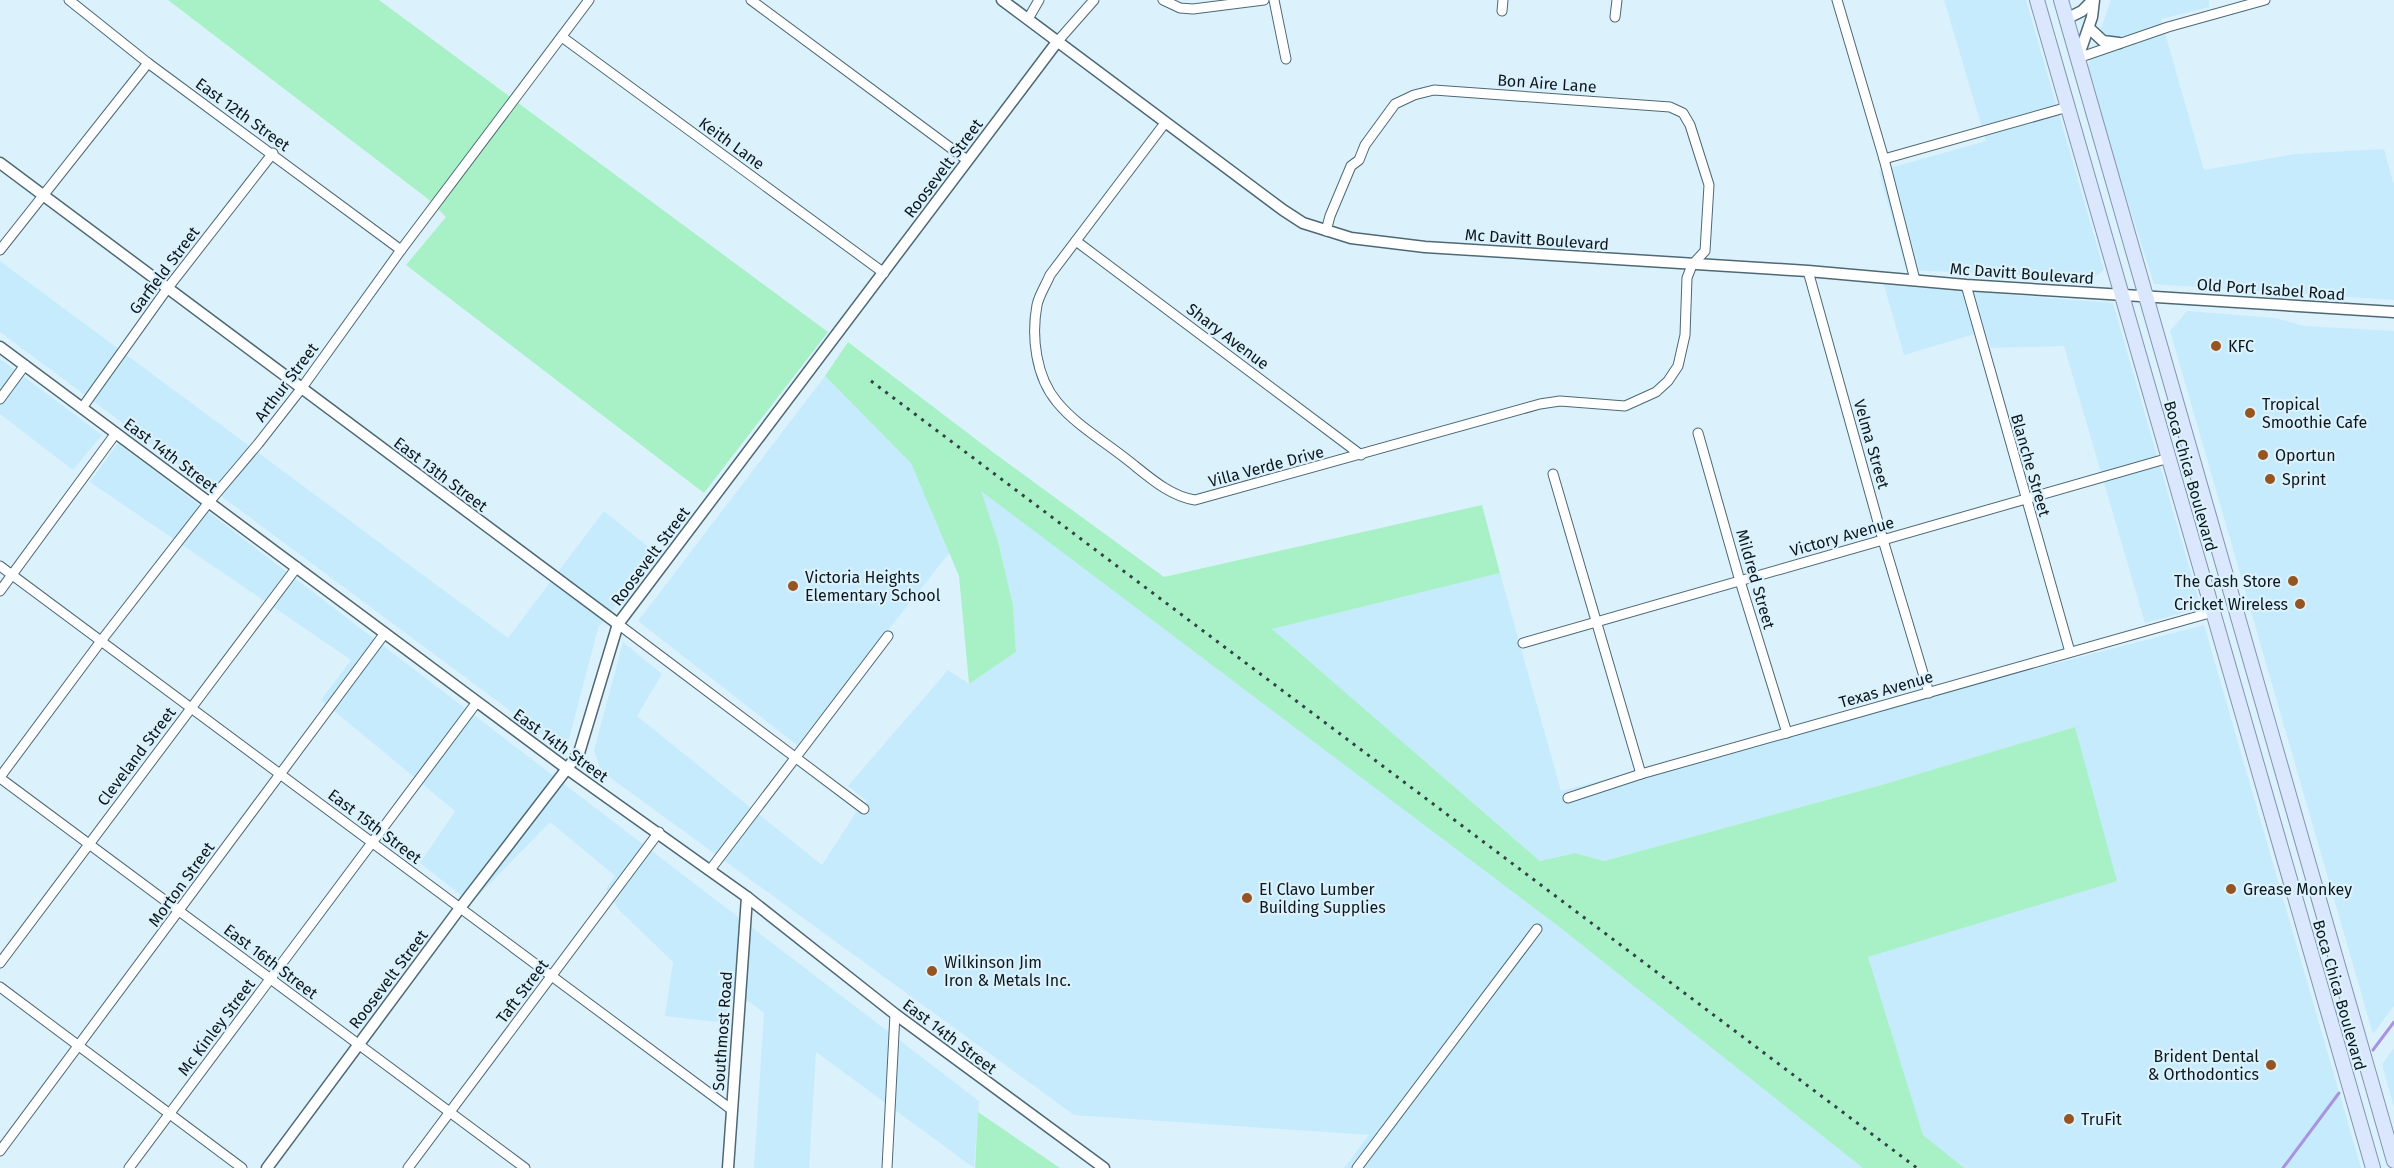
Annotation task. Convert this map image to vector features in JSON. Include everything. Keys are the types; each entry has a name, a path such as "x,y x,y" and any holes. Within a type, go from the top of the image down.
{"main road":[{"name":"Boca Chica Boulevard","path":"2037,0 2373,1168"},
{"name":"Boca Chica Boulevard","path":"2061,0 2394,1161"}],"street":[{"name":"East 12th Street","path":"69,0 148,63 273,153 401,250"},
{"name":"Arthur Street","path":"0,777 208,502 301,389 401,250 588,0"},
{"path":"751,0 967,160"},
{"name":"Mc Davitt Boulevard","path":"1002,0 1283,210 1304,223 1351,238 1425,247 1808,271 1965,285 2145,295"},
{"path":"1028,19 1039,0"},
{"path":"1057,42 1094,0"},
{"path":"1163,0 1193,9 1264,0"},
{"path":"1274,0 1286,59"},
{"path":"1502,11 1503,0"},
{"path":"1615,17 1617,0"},
{"path":"1837,0 1884,159 1915,280"},
{"path":"2066,20 2082,11 2093,0"},
{"path":"2078,58 2089,28 2093,0"},
{"path":"2078,58 2119,43 2265,0"},
{"path":"2089,28 2103,41 2119,43"},
{"name":"Keith Lane","path":"562,37 884,273"},
{"name":"Roosevelt Street","path":"267,1168 460,908 579,753 618,624 1057,42"},
{"path":"0,250 148,63"},
{"name":"Bon Aire Lane","path":"1326,231 1351,166 1359,160 1365,145 1395,104 1414,95 1434,90 1670,107 1683,113 1690,125 1709,185 1705,251 1692,265"},
{"path":"1884,159 2068,107"},
{"name":"Villa Verde Drive","path":"1165,123 1050,275 1038,304 1035,326 1040,367 1047,388 1072,417 1157,482 1182,498 1195,500 1540,404 1560,401 1625,406 1648,397 1668,381 1683,353 1687,279 1692,265"},
{"name":"Garfield Street","path":"82,408 167,289 273,153"},
{"name":"East 13th Street","path":"0,163 864,809"},
{"name":"Shary Avenue","path":"1076,241 1361,455"},
{"name":"Velma Street","path":"1808,271 1883,540 1929,693"},
{"name":"Blanche Street","path":"1965,285 2070,652"},
{"name":"Old Port Isabel Road","path":"2145,295 2394,312"},
{"name":"East 14th Street","path":"0,346 566,768 659,832 747,897 895,1014 1104,1168"},
{"path":"0,399 25,365"},
{"path":"0,591 116,433"},
{"name":"Mildred Street","path":"1698,433 1740,581 1787,733"},
{"name":"Victory Avenue","path":"1523,643 2169,458"},
{"path":"1553,474 1641,774"},
{"name":"East 15th Street","path":"0,566 732,1110"},
{"name":"Cleveland Street","path":"0,963 297,567"},
{"name":"Texas Avenue","path":"1568,798 1641,774 2213,612"},
{"name":"Morton Street","path":"0,1151 385,633"},
{"path":"710,870 888,636"},
{"name":"Mc Kinley Street","path":"129,1168 477,702"},
{"name":"East 16th Street","path":"0,777 525,1168"},
{"name":"Taft Street","path":"408,1168 659,832"},
{"name":"Southmost Road","path":"728,1168 747,897"},
{"path":"1357,1168 1537,929"},
{"path":"0,987 242,1168"},
{"path":"887,1168 895,1014"}],"shaded area":[{"path":"1944,0 2026,0 2104,270 2093,278 1906,270 1879,171 1986,141"},
{"path":"2111,0 2209,0 2209,7 2161,19 2204,170 2295,154 2384,149 2394,185 2394,300 2154,284 2086,72"},
{"path":"0,261 508,638 604,511 657,554 598,628 569,739 559,747 0,332"},
{"path":"1884,285 2113,303 2201,608 2145,623 2064,346 1991,348 1985,331 1904,355"},
{"path":"2187,311 2275,318 2305,326 2394,331 2394,1006 2373,1034 2170,331"},
{"path":"0,359 102,435 73,470 0,414"},
{"name":"Victoria Heights Elementary School","path":"825,376 911,462 950,552 797,745 638,621"},
{"path":"118,443 979,1101 974,1168 816,1052 809,1168 754,1168 764,1013 748,1001 728,999 727,1023 665,1016 673,962 619,910 606,889 615,876 550,822 471,903 420,863 455,811 321,700 351,660 90,482"},
{"path":"980,490 1302,727 1572,936 1864,1168 1344,1168 1369,1135 1074,1115 601,771 594,750 623,642 662,674 637,716 822,865 855,814 867,801 848,786 948,670 969,684 1016,652 1013,605 998,541"},
{"path":"1500,573 1561,791 2204,625 2361,1168 1952,1168 1915,1140 1861,959 2043,902 2075,727 1878,786 1604,861 1574,853 1540,861 1271,629"},
{"path":"2394,1048 2394,1108 2382,1064"}],"green space":[{"path":"168,0 379,0 828,332 704,493 406,265 446,217 428,199"},
{"path":"848,342 994,453 1164,577 1482,505 1500,573 1272,629 1540,861 1575,853 1604,861 1878,786 2075,727 2117,881 1868,957 1923,1135 1964,1168 1863,1168 1557,925 981,491 998,541 1013,605 1016,652 969,684 959,576 911,463 825,376"},
{"path":"978,1112 1060,1168 975,1168"}],"waterway":[{"path":"2373,1050 2394,1022"},
{"path":"2283,1168 2339,1093"}],"railway":[{"path":"871,381 1917,1168"}],"place":[{"name":"KFC","path":"2216,346"},
{"name":"Tropical Smoothie Cafe","path":"2250,413"},
{"name":"Oportun","path":"2263,455"},
{"name":"Sprint","path":"2270,479"},
{"name":"The Cash Store","path":"2293,581"},
{"name":"Victoria Heights Elementary School","path":"793,586"},
{"name":"Cricket Wireless","path":"2300,604"},
{"name":"Grease Monkey","path":"2231,889"},
{"name":"El Clavo Lumber Building Supplies","path":"1247,898"},
{"name":"Wilkinson Jim Iron & Metals Inc.","path":"932,971"},
{"name":"Brident Dental & Orthodontics","path":"2271,1065"},
{"name":"TruFit","path":"2069,1119"}]}
